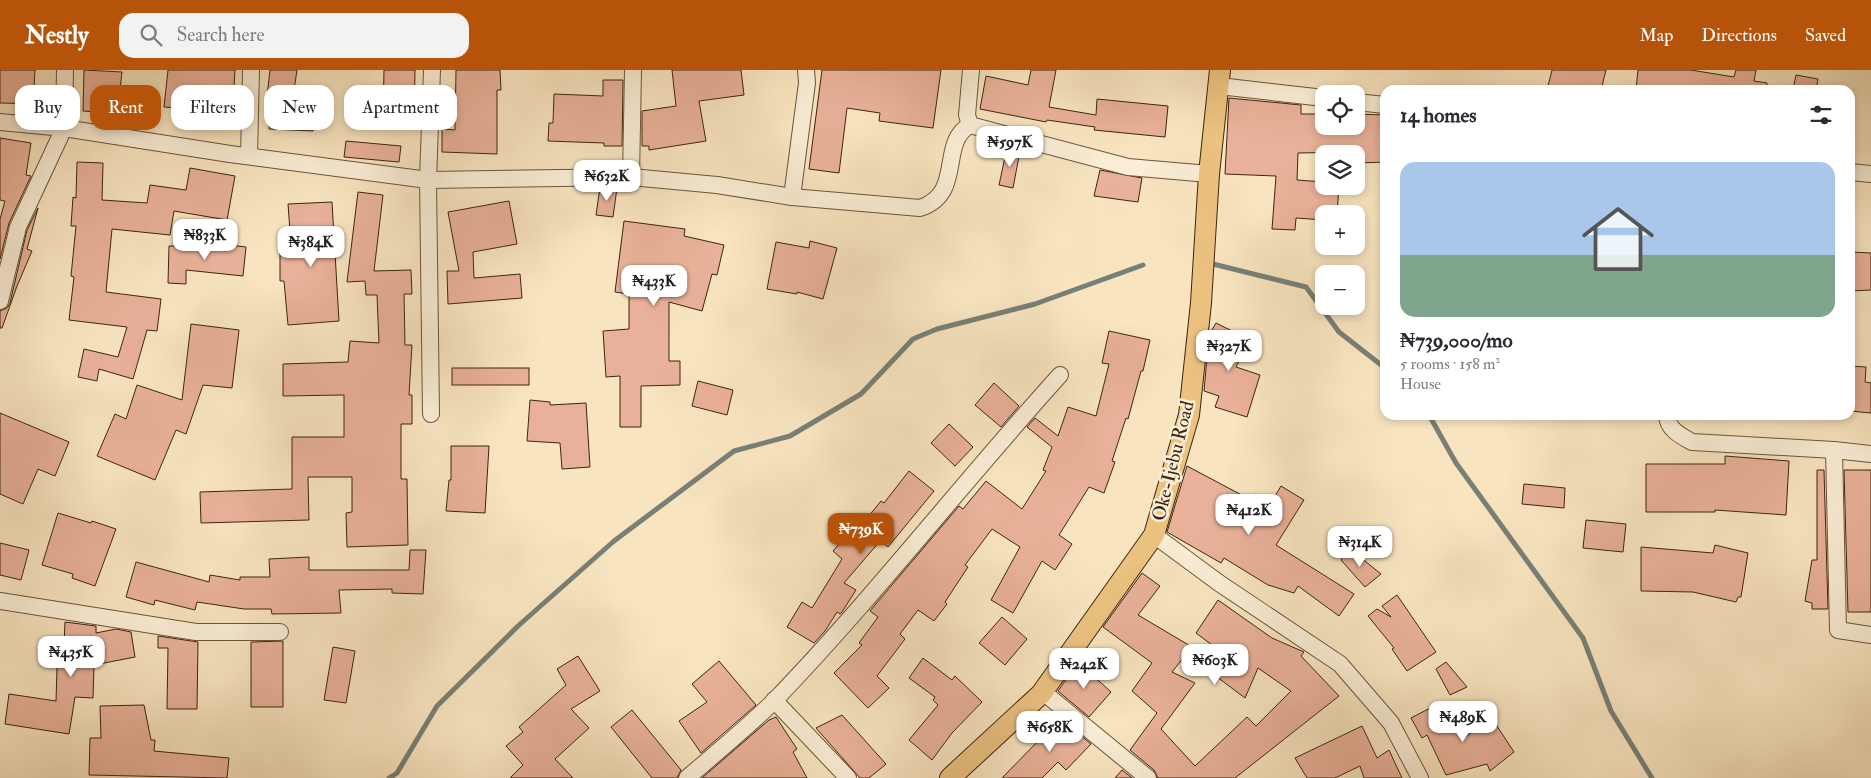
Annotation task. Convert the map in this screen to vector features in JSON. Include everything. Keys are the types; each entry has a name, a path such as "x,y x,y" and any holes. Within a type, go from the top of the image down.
{"main road":[{"name":"Oke-Ijebu Road","path":"950,778 1041,694 1154,535 1188,416 1202,303 1209,174 1220,78"}],"street":[{"path":"65,70 65,85"},
{"path":"249,156 251,70"},
{"path":"431,414 428,180 432,70"},
{"path":"631,177 633,70"},
{"path":"792,197 807,83 806,70"},
{"path":"970,125 967,115 972,70"},
{"path":"1220,78 1315,96"},
{"path":"1365,103 1380,104"},
{"path":"0,122 15,123"},
{"path":"77,130 428,180 631,177 718,185 792,197 920,208 929,205 939,197 948,181 954,148 961,130 970,125 1140,170 1209,174"},
{"path":"0,301 18,227 63,130"},
{"path":"1855,172 1871,174"},
{"path":"687,778 745,730 842,628 1014,426 1060,375"},
{"path":"1667,420 1676,433 1692,442 1834,450 1871,454"},
{"path":"1834,450 1838,630 1871,635"},
{"path":"1154,535 1219,583 1340,664 1391,723 1420,778"},
{"path":"0,601 196,632 280,632"},
{"path":"1041,694 1048,696 1148,778"},
{"path":"774,700 848,778"}],"building":[{"path":"0,70 35,70 34,85 15,85 15,103 0,103"},
{"path":"84,70 122,72 121,85 90,85 90,111 83,111"},
{"path":"168,70 235,70 234,85 171,85 171,108 164,107"},
{"path":"270,70 297,70 295,85 268,85"},
{"path":"384,70 415,70 415,85 384,85"},
{"path":"456,70 500,70 501,90 497,90 497,154 442,152 442,130 457,130"},
{"path":"672,70 741,70 744,95 699,101 706,141 649,150 649,146 642,146 642,111 676,106"},
{"path":"822,70 941,70 933,128 879,121 880,113 847,108 839,173 809,169"},
{"path":"1031,70 1056,70 1049,107 1096,115 1097,99 1168,106 1165,137 1094,130 1095,127 1047,120 1046,122 980,109 986,76 1028,85"},
{"path":"1552,70 1606,70 1602,85 1548,85"},
{"path":"1638,70 1691,70 1734,77 1736,70 1756,70 1754,81 1767,83 1767,85 1636,85"},
{"path":"1796,75 1818,79 1817,85 1794,85"},
{"path":"603,80 623,80 622,146 604,146 604,143 548,141 549,123 553,123 554,94 603,96"},
{"path":"1229,98 1301,105 1301,114 1315,114 1315,135 1365,135 1365,114 1380,115 1380,162 1365,163 1365,145 1315,145 1315,153 1298,153 1297,180 1315,181 1315,195 1338,195 1338,205 1315,205 1315,219 1296,218 1295,230 1272,229 1276,176 1225,174"},
{"path":"0,138 31,143 26,175 31,176 9,223 0,259 0,219 5,201 0,200"},
{"path":"346,141 401,146 399,162 344,157"},
{"path":"1007,148 1020,151 1013,188 999,185"},
{"path":"77,162 103,163 102,200 147,203 150,185 186,190 190,168 235,176 227,220 174,211 170,235 112,229 106,292 161,299 157,331 147,330 133,379 99,369 97,381 78,377 84,349 118,357 127,327 69,320 74,277 71,276 76,226 71,226 73,197 76,198"},
{"path":"1100,170 1142,178 1138,202 1094,196"},
{"path":"600,187 617,188 613,217 596,215"},
{"path":"358,192 383,195 374,271 411,270 412,294 404,294 405,345 412,345 409,395 412,395 412,424 401,424 401,479 407,479 408,545 347,547 346,513 352,512 352,477 308,477 309,520 201,523 200,492 292,489 292,437 344,437 344,395 283,396 283,364 348,362 350,341 379,343 377,295 366,295 365,281 347,282"},
{"path":"509,201 517,244 473,252 474,278 520,274 522,298 448,304 447,271 459,271 448,212"},
{"path":"332,202 339,321 288,325 284,281 280,281 280,253 314,255 317,236 290,231 288,204"},
{"path":"38,208 27,249 32,251 2,328 0,328 0,311 7,308 10,303 27,230"},
{"path":"624,221 685,229 684,236 724,245 717,275 712,274 702,311 669,302 669,361 680,361 680,385 641,386 641,427 620,427 620,376 606,377 603,331 629,329 629,294 615,292"},
{"path":"810,241 837,248 823,299 797,292 797,294 767,289 776,242 809,248"},
{"path":"205,242 246,247 243,276 186,270 186,284 168,283 169,246 205,246"},
{"path":"1855,252 1871,253 1871,290 1855,291"},
{"path":"1216,323 1250,340 1236,367 1260,375 1247,417 1215,407 1219,396 1204,391 1209,335"},
{"path":"191,324 239,330 232,388 203,385 186,434 176,430 155,480 97,456 115,414 126,419 137,385 182,400"},
{"path":"1109,331 1150,340 1143,371 1141,371 1128,419 1126,418 1112,461 1115,462 1104,493 1089,487 1059,535 1072,544 1055,570 1042,561 1013,613 991,600 1020,547 992,529 965,565 968,567 945,602 947,604 934,621 918,610 900,634 905,639 877,676 889,688 868,708 834,673 862,645 859,643 878,617 870,611 959,506 963,509 986,481 1022,509 1046,471 1043,470 1052,447 1027,427 1035,418 1058,436 1068,407 1096,416 1109,364 1102,363"},
{"path":"1855,366 1866,367 1865,382 1871,383 1871,413 1855,411"},
{"path":"452,368 529,368 529,385 452,385"},
{"path":"698,381 733,390 727,415 692,406"},
{"path":"994,383 1019,406 1001,427 975,405"},
{"path":"530,400 550,402 550,405 586,403 590,467 562,469 560,443 527,441"},
{"path":"0,413 69,442 55,476 38,469 23,504 0,494"},
{"path":"949,424 973,447 955,466 931,443"},
{"path":"451,446 489,446 485,513 446,511 449,480 451,480"},
{"path":"1725,456 1789,461 1786,515 1715,510 1715,512 1646,512 1646,464 1725,464"},
{"path":"1187,466 1251,500 1255,494 1271,503 1281,486 1304,500 1276,545 1354,594 1339,616 1298,586 1294,593 1268,585 1224,558 1221,563 1167,532"},
{"path":"1817,470 1824,470 1828,609 1812,609 1812,603 1805,601 1812,560 1817,560"},
{"path":"1844,470 1871,470 1871,612 1848,612"},
{"path":"909,471 934,491 888,547 880,541 844,583 856,590 842,612 840,614 837,612 825,631 814,643 787,627 802,602 812,608 842,559 833,551 851,530 855,533 881,501 884,503"},
{"path":"1524,484 1565,488 1564,508 1522,504"},
{"path":"58,513 116,529 95,586 72,578 73,574 42,565"},
{"path":"1586,520 1626,524 1623,552 1583,548"},
{"path":"0,543 29,550 21,580 0,575"},
{"path":"1715,545 1748,553 1741,597 1738,597 1736,602 1693,592 1641,591 1641,547 1713,553"},
{"path":"1350,549 1381,574 1365,587 1341,560"},
{"path":"410,550 426,550 423,594 392,593 392,589 339,590 341,613 272,614 271,609 244,609 197,602 195,610 155,600 154,605 126,597 136,562 209,582 210,575 240,580 240,577 270,577 269,559 309,557 309,570 409,570"},
{"path":"1142,573 1160,586 1138,615 1192,647 1172,672 1195,683 1161,729 1195,766 1247,717 1256,726 1291,691 1258,668 1245,698 1213,674 1224,654 1196,633 1218,600 1272,638 1304,652 1301,656 1339,696 1235,778 1158,778 1154,770 1130,750 1157,713 1132,691 1152,663 1103,627"},
{"path":"1397,595 1436,652 1407,671 1392,649 1394,648 1368,616 1377,609 1391,617 1382,606"},
{"path":"1002,617 1027,639 1005,665 979,643"},
{"path":"65,622 96,626 96,633 116,629 131,632 135,657 94,665 93,698 75,697 69,734 5,724 9,694 56,701 57,667 63,667"},
{"path":"158,636 198,642 197,709 167,709 168,648 158,648"},
{"path":"283,641 283,707 251,707 251,642"},
{"path":"333,647 355,651 346,703 324,700"},
{"path":"578,656 600,691 571,709 589,728 555,759 573,778 510,778 523,765 506,746 523,732 519,727 566,685 557,669"},
{"path":"923,658 952,680 955,676 982,702 952,733 932,760 909,740 938,705 933,700 935,697 909,678"},
{"path":"719,661 756,705 701,753 679,721 707,702 692,684"},
{"path":"1078,662 1111,692 1089,717 1058,691"},
{"path":"1446,662 1467,687 1450,695 1436,669"},
{"path":"144,705 151,740 155,740 154,751 229,758 227,778 89,775 90,738 101,738 100,706"},
{"path":"1434,706 1449,732 1459,726 1464,738 1491,717 1514,752 1490,771 1487,764 1446,775 1427,735 1422,738 1411,718"},
{"path":"632,710 681,770 677,778 652,778 611,727"},
{"path":"842,715 886,764 869,778 860,778 816,728"},
{"path":"776,717 797,749 793,752 807,778 702,778 769,720"},
{"path":"1062,720 1091,744 1066,770 1058,762 1042,778 1002,778 1045,734 1047,736"},
{"path":"1362,726 1377,758 1389,750 1402,778 1364,778 1360,766 1335,778 1307,778 1295,758"},
{"path":"1122,770 1132,778 1115,778"}],"waterway":[{"path":"1209,263 1306,287 1339,332 1380,364"},
{"path":"389,778 397,773 437,706 518,626 614,541 734,451 790,436 861,394 913,339 937,329 1035,304 1143,265"},
{"path":"1432,420 1456,463 1583,638 1611,711 1652,778"}]}
